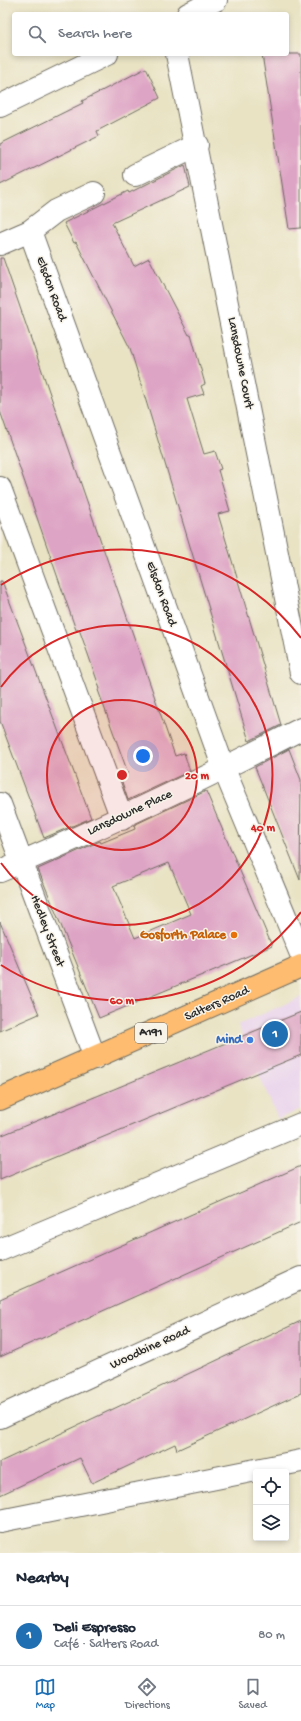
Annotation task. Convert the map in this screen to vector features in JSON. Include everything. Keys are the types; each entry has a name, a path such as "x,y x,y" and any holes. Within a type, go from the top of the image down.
{"main road":[{"name":"Salters Road","path":"0,1099 96,1058 301,966"}],"street":[{"path":"0,106 103,56"},
{"name":"Lansdowne Court","path":"177,56 197,145 301,673"},
{"path":"134,175 197,145"},
{"path":"0,244 30,231 56,211 94,193"},
{"name":"Elsdon Road","path":"30,231 224,769 301,954"},
{"path":"0,488 122,819"},
{"name":"Lansdowne Place","path":"0,871 122,819 301,729"},
{"name":"Hedley Street","path":"0,804 96,1058"},
{"path":"0,1250 301,1124"},
{"name":"Woodbine Road","path":"0,1417 301,1278"},
{"path":"0,1521 301,1461"}],"shaded area":[{"path":"301,997 301,1109 278,1119 238,1025"}],"building":[{"path":"289,54 301,54 301,228 289,229 262,56 289,56"},
{"path":"146,68 160,98 97,131 99,136 0,185 0,144 83,103 82,101"},
{"path":"185,165 190,187 112,223 134,266 149,258 189,335 191,334 205,384 201,386 204,394 187,399 204,454 215,451 221,469 218,470 230,511 218,514 281,725 249,741 130,348 76,242 74,243 64,223"},
{"path":"0,258 3,258 175,756 184,753 190,771 128,800 120,776 128,773 98,690 100,689 89,657 79,629 76,630 0,411"},
{"path":"0,581 2,581 91,818 44,838 0,721"},
{"path":"289,749 301,780 300,880 255,767"},
{"path":"206,791 272,946 99,1018 38,869 100,841 101,843 135,829 134,825","holes":["169,863 191,914 135,938 113,886"]},
{"path":"0,922 39,1014 0,1031"},
{"path":"301,1012 301,1055 0,1180 0,1136"},
{"path":"301,1166 301,1222 0,1357 0,1299"},
{"path":"301,1321 301,1393 177,1450 175,1444 92,1483 80,1458 0,1495 0,1462"}],"place":[{"name":"Gosforth Palace","path":"234,935"},
{"name":"Deli Espresso","path":"275,1034"},
{"name":"Mind","path":"250,1040"}]}
